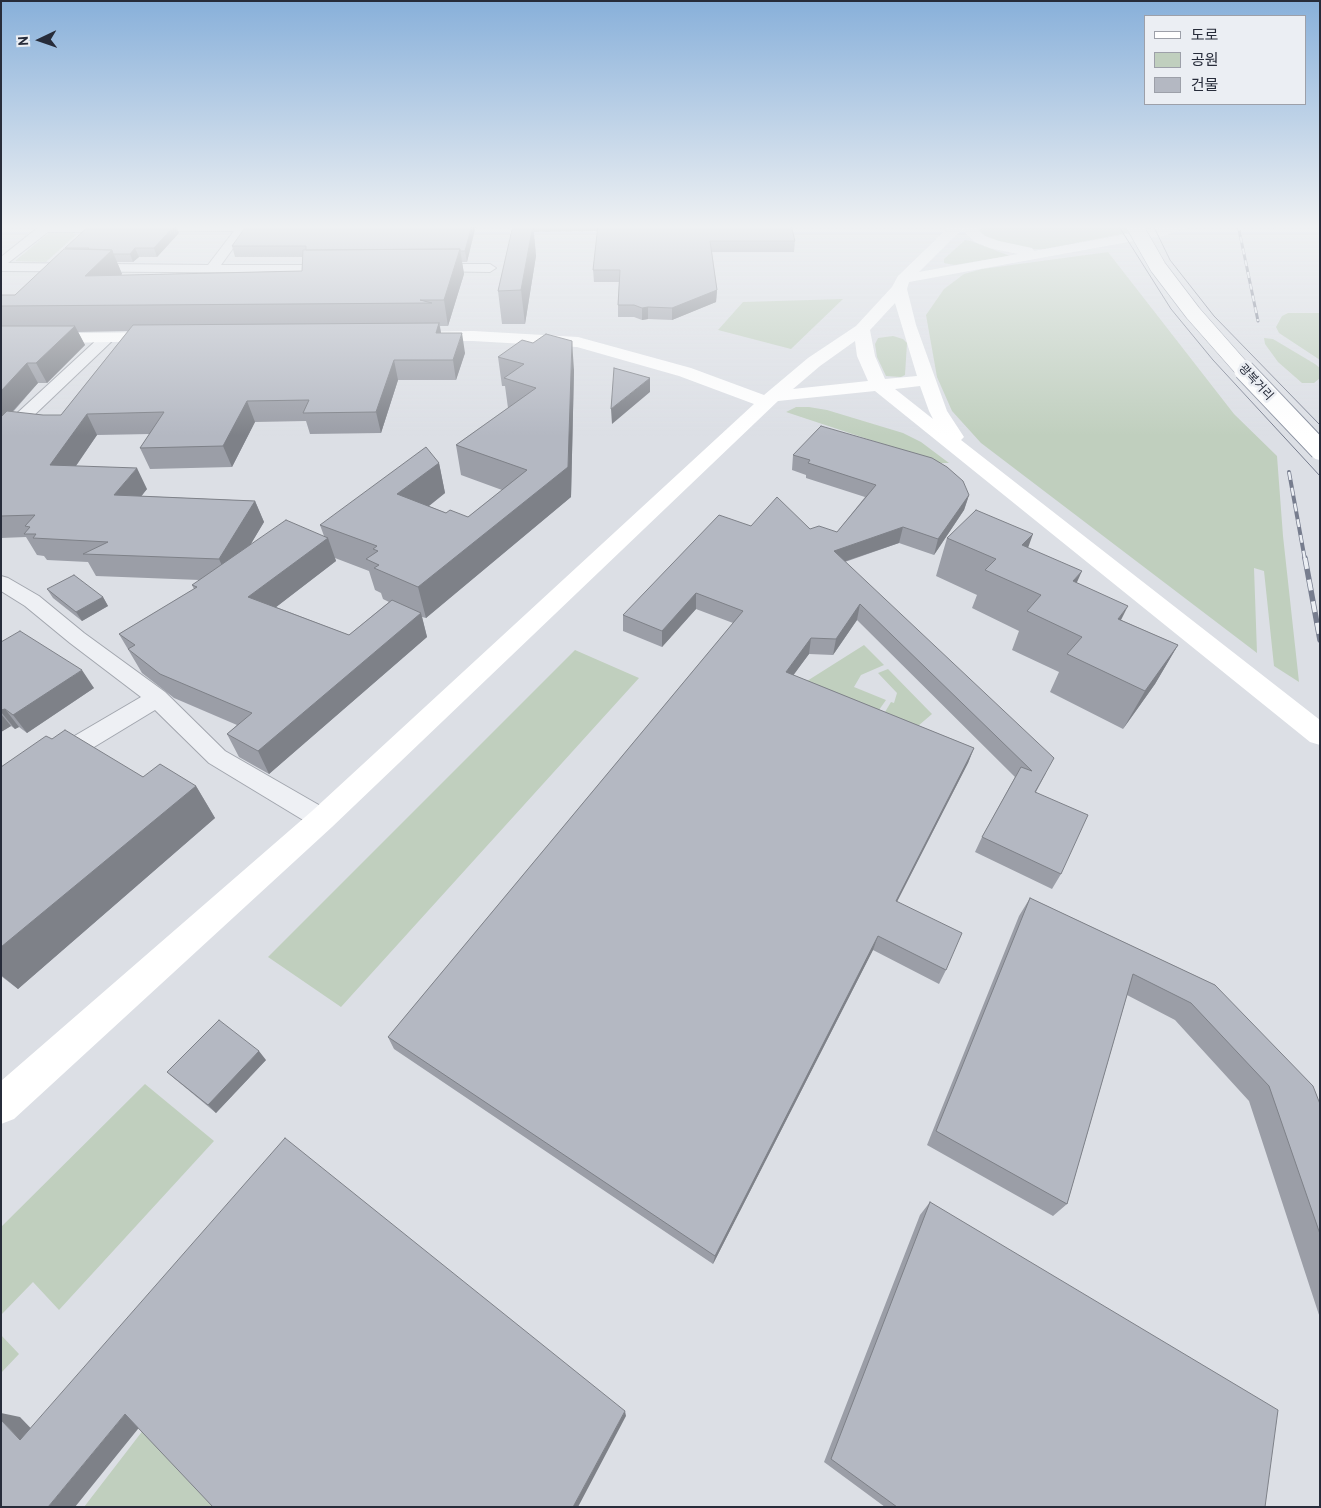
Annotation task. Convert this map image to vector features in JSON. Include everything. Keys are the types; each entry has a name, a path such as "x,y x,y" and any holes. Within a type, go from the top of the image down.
{"main road":[{"path":"1,1106 322,819 769,399 814,362 862,329 891,295"},
{"path":"903,295 908,325 938,411 964,453"},
{"name":"광복거리","path":"1180,295 1229,355 1320,450"},
{"path":"862,329 908,325"},
{"path":"862,329 866,356 879,385 1320,736"},
{"path":"406,336 473,336 578,342 685,372 769,399 928,380"},
{"path":"1,339 177,337"}],"street":[{"path":"1,437 107,338"},
{"path":"1,582 32,601 156,698 217,756 322,819"},
{"path":"1,791 156,698"}],"green space":[{"path":"940,295 1142,295 1234,414 1277,456 1283,536 1299,682 1274,666 1264,571 1254,568 1257,653 981,443 952,411 937,377 926,315"},
{"path":"843,299 791,349 718,330 743,302"},
{"path":"1288,313 1320,313 1320,360 1279,333 1276,327 1282,316"},
{"path":"893,336 903,339 907,343 905,375 901,377 886,376 877,357 875,344 878,338"},
{"path":"1264,338 1273,339 1315,364 1320,368 1320,378 1314,383 1302,383 1278,362 1265,344"},
{"path":"796,407 827,410 903,433 921,442 949,463 940,463 786,412"},
{"path":"864,645 884,665 861,675 854,687 886,700 879,710 807,681"},
{"path":"575,650 639,678 341,1007 268,957"},
{"path":"888,669 932,714 918,726 885,712 891,702 894,703 897,693 878,673"},
{"path":"145,1084 214,1141 59,1310 33,1282 1,1315 1,1227"},
{"path":"1,1335 19,1354 1,1373"},
{"path":"144,1429 219,1507 84,1507"}],"building":[{"path":"1,295 445,295 444,300 420,300 432,303 1,306"},
{"path":"619,295 704,295 672,308 642,308 634,305 618,305"},
{"path":"439,323 436,333 462,333 453,360 394,360 376,412 303,413 309,400 247,401 223,446 140,448 164,412 87,414 50,465 137,468 114,495 255,501 219,559 83,554 108,542 33,538 36,534 24,534 30,527 25,526 35,515 1,516 1,417 7,411 61,415 133,325"},
{"path":"1,326 75,326 36,363 27,363 1,391"},
{"path":"546,334 572,341 568,467 418,587 374,568 379,565 366,559 378,551 373,549 377,546 320,525 426,447 439,463 397,494 446,513 450,510 468,517 527,470 456,445 536,388 504,378 524,364 498,357 522,340 533,343"},
{"path":"614,368 650,378 611,409"},
{"path":"821,426 932,458 947,467 963,481 969,495 938,539 903,527 834,551 1054,758 1035,792 1088,815 1061,874 982,837 1021,767 1032,771 860,604 836,639 811,638 786,672 974,748 896,901 962,933 946,970 878,936 715,1256 388,1037 743,611 696,593 662,631 623,615 719,515 751,526 777,497 810,529 819,526 837,532 876,485 808,463 810,460 793,455"},
{"path":"976,510 1033,534 1022,545 1082,571 1073,581 1128,606 1118,619 1178,645 1145,691 1067,654 1082,637 1027,611 1041,595 985,570 996,559 947,538"},
{"path":"286,520 328,538 248,597 349,635 392,600 421,613 258,751 227,734 252,713 160,674 128,649 135,645 119,634 197,587 192,585"},
{"path":"74,575 103,597 76,612 47,589"},
{"path":"20,631 82,670 13,715 5,709 1,710 1,642"},
{"path":"65,730 143,777 160,764 196,786 1,947 1,767 46,736 52,739"},
{"path":"1030,898 1215,985 1313,1086 1320,1104 1320,1234 1269,1086 1191,1003 1133,974 1067,1204 936,1131"},
{"path":"219,1020 259,1051 208,1105 167,1072"},
{"path":"285,1138 625,1411 573,1507 213,1507 125,1414 48,1507 1,1507 1,1420 20,1440"},
{"path":"930,1202 1278,1410 1265,1507 897,1507 831,1459"}],"tram line":[{"path":"1162,295 1171,309 1213,360 1320,476"},
{"path":"1198,295 1214,316 1320,425"}],"railway":[{"path":"1253,295 1258,321"},
{"path":"1289,472 1305,560"},
{"path":"1305,558 1320,640"}]}
